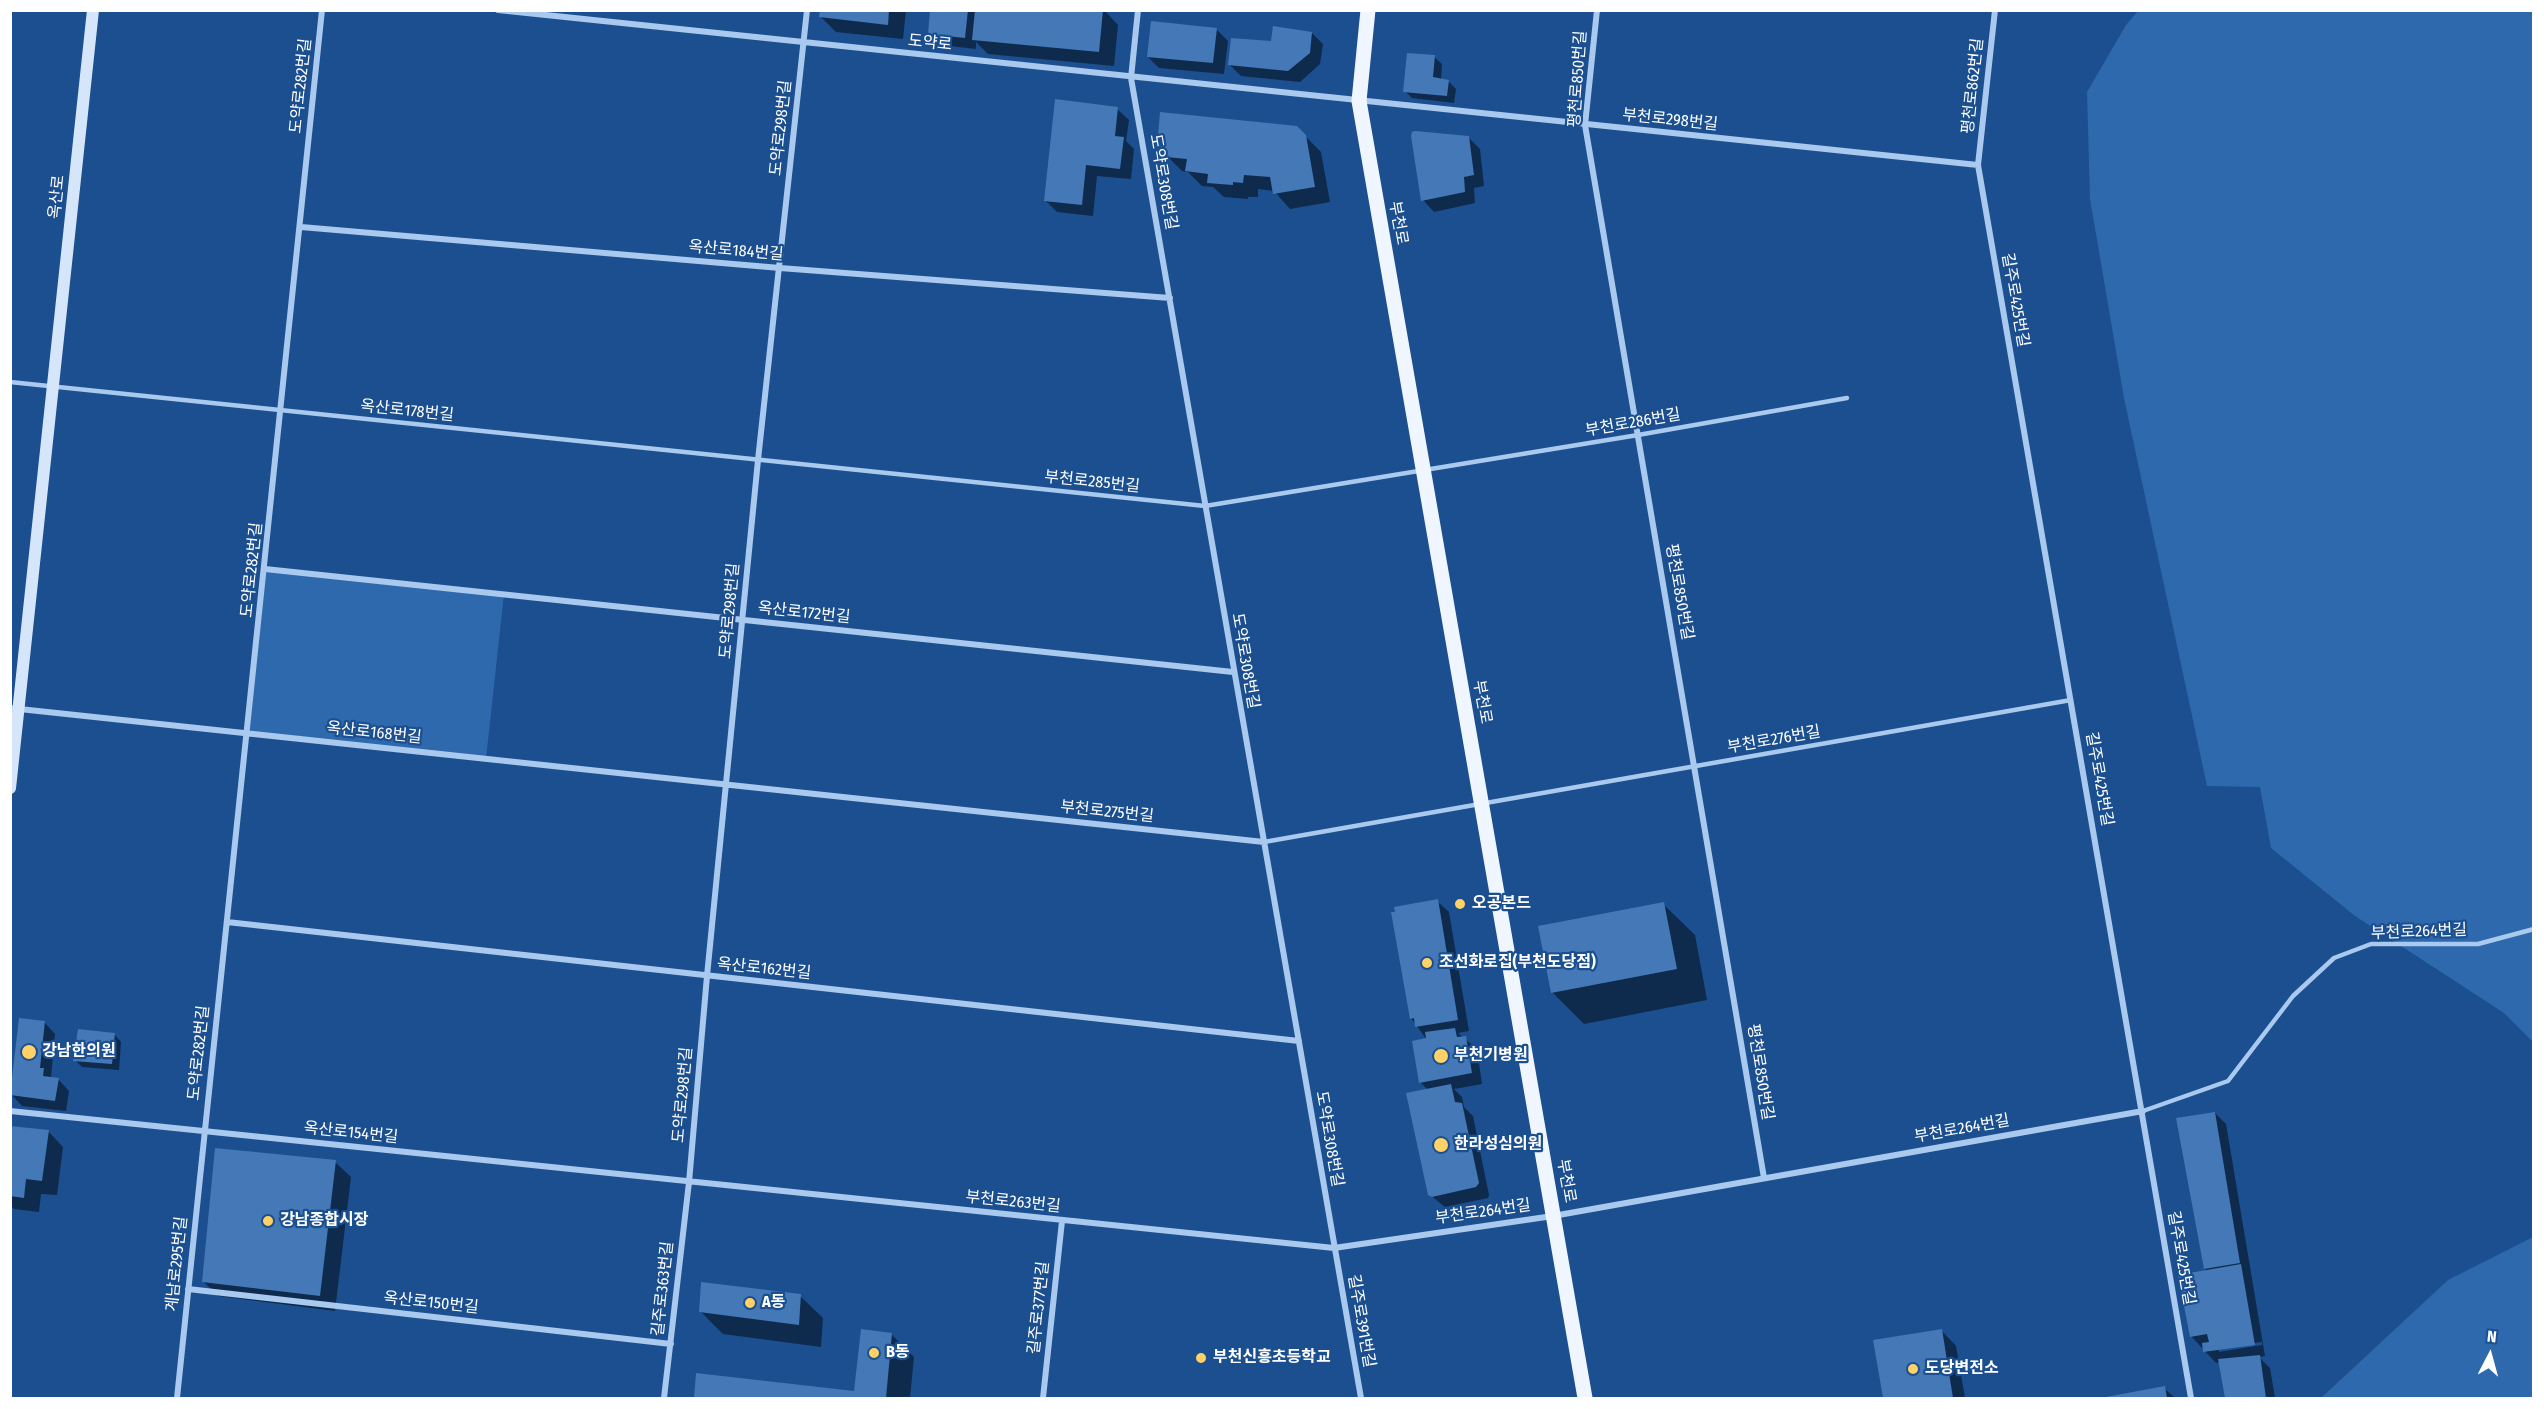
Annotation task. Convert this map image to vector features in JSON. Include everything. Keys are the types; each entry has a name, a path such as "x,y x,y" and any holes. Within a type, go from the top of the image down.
{"main road":[{"name":"부천로","path":"1368,10 1359,101 1585,1398"}],"street":[{"name":"옥산로","path":"10,788 15,709 53,386 93,10"},
{"name":"도약로282번길","path":"205,1131 322,10"},
{"name":"도약로","path":"498,10 1359,101"},
{"name":"도약로298번길","path":"689,1182 706,976 758,460 807,10"},
{"name":"도약로308번길","path":"1138,10 1131,78 1334,1248"},
{"name":"평천로850번길","path":"1597,10 1585,124 1696,766 1764,1178"},
{"name":"평천로862번길","path":"1978,165 1995,10"},
{"name":"부천로298번길","path":"1359,101 1978,165"},
{"name":"길주로425번길","path":"1978,165 2191,1398"},
{"name":"옥산로184번길","path":"300,227 780,268 1170,298"},
{"name":"옥산로172번길","path":"265,569 1233,672"},
{"name":"옥산로168번길","path":"15,709 727,784"},
{"name":"부천로275번길","path":"727,784 1264,842"},
{"name":"옥산로162번길","path":"227,922 1299,1041"},
{"name":"옥산로154번길","path":"10,1111 689,1182"},
{"name":"부천로264번길","path":"1334,1248 1553,1216 2143,1111"},
{"name":"계남로295번길","path":"177,1398 205,1131"},
{"name":"부천로263번길","path":"689,1182 1334,1248"},
{"name":"길주로363번길","path":"664,1398 689,1182"},
{"name":"길주로377번길","path":"1043,1398 1062,1221"},
{"name":"길주로391번길","path":"1334,1248 1361,1398"},
{"name":"옥산로150번길","path":"188,1289 671,1344"}],"lane":[{"path":"10,382 53,386"},
{"name":"옥산로178번길","path":"53,386 758,460"},
{"name":"부천로286번길","path":"1422,470 1847,398"},
{"name":"부천로285번길","path":"758,460 1205,506 1422,470"},
{"name":"부천로276번길","path":"1481,803 2071,700"},
{"name":"부천로275번길","path":"1264,842 1481,803"},
{"name":"부천로264번길","path":"2143,1111 2228,1081 2293,996 2334,958 2371,944 2478,944 2534,929"}],"shaded area":[{"path":"2138,11 2533,11 2533,1042 2504,1013 2355,916 2271,848 2260,787 2207,786 2124,398 2090,199 2087,92 2126,25"},
{"path":"265,569 504,594 486,759 248,733"},
{"path":"2533,1237 2533,1398 2321,1398 2448,1280"}],"building":[{"path":"820,10 889,10 888,25 819,17"},
{"path":"930,10 968,10 965,38 928,34"},
{"path":"975,10 1103,10 1099,52 972,40"},
{"path":"1151,21 1217,28 1213,63 1147,57"},
{"path":"1273,26 1312,32 1310,53 1288,71 1228,65 1231,38 1271,41"},
{"path":"1407,53 1435,55 1433,77 1449,80 1447,96 1403,92"},
{"path":"1055,99 1118,107 1115,136 1124,137 1120,169 1086,165 1082,205 1044,201"},
{"path":"1160,112 1297,126 1306,135 1315,187 1273,194 1270,177 1244,175 1243,183 1233,182 1233,185 1207,183 1208,174 1185,171 1187,159 1166,157 1166,149 1157,148"},
{"path":"1415,131 1469,136 1474,175 1464,177 1465,192 1421,201 1411,136"},
{"path":"1438,899 1458,1020 1415,1027 1414,1018 1410,1019 1391,912 1395,912 1394,907"},
{"path":"1664,902 1677,969 1551,993 1538,926"},
{"path":"19,1018 45,1021 40,1068 44,1068 43,1076 59,1078 55,1101 10,1095"},
{"path":"1455,1028 1457,1037 1466,1036 1472,1073 1419,1083 1412,1041 1426,1038 1425,1032"},
{"path":"78,1029 115,1033 112,1064 73,1061"},
{"path":"1451,1084 1455,1102 1462,1103 1479,1183 1476,1187 1432,1197 1428,1195 1406,1093"},
{"path":"2215,1112 2240,1263 2204,1269 2176,1118"},
{"path":"10,1126 49,1130 42,1181 26,1179 24,1198 10,1196"},
{"name":"강남종합시장","path":"215,1148 336,1160 320,1296 202,1282"},
{"path":"2241,1264 2255,1345 2203,1352 2202,1343 2209,1342 2207,1334 2190,1337 2178,1275"},
{"name":"A동","path":"701,1282 801,1294 799,1325 699,1312"},
{"name":"B동","path":"861,1329 892,1333 886,1398 694,1398 696,1373 854,1391"},
{"name":"도당변전소","path":"1942,1329 1953,1398 1883,1398 1873,1340"},
{"path":"2260,1355 2266,1398 2225,1398 2218,1359"},
{"path":"2165,1386 2167,1398 2106,1398 2106,1397"}],"place":[{"name":"오공본드","path":"1460,904"},
{"name":"조선화로집(부천도당점)","path":"1427,963"},
{"name":"강남한의원","path":"29,1052"},
{"name":"부천기병원","path":"1441,1056"},
{"name":"한라성심의원","path":"1441,1145"},
{"name":"강남종합시장","path":"268,1221"},
{"name":"A동","path":"750,1303"},
{"name":"B동","path":"874,1353"},
{"name":"부천신흥초등학교","path":"1201,1358"},
{"name":"도당변전소","path":"1913,1369"}]}
